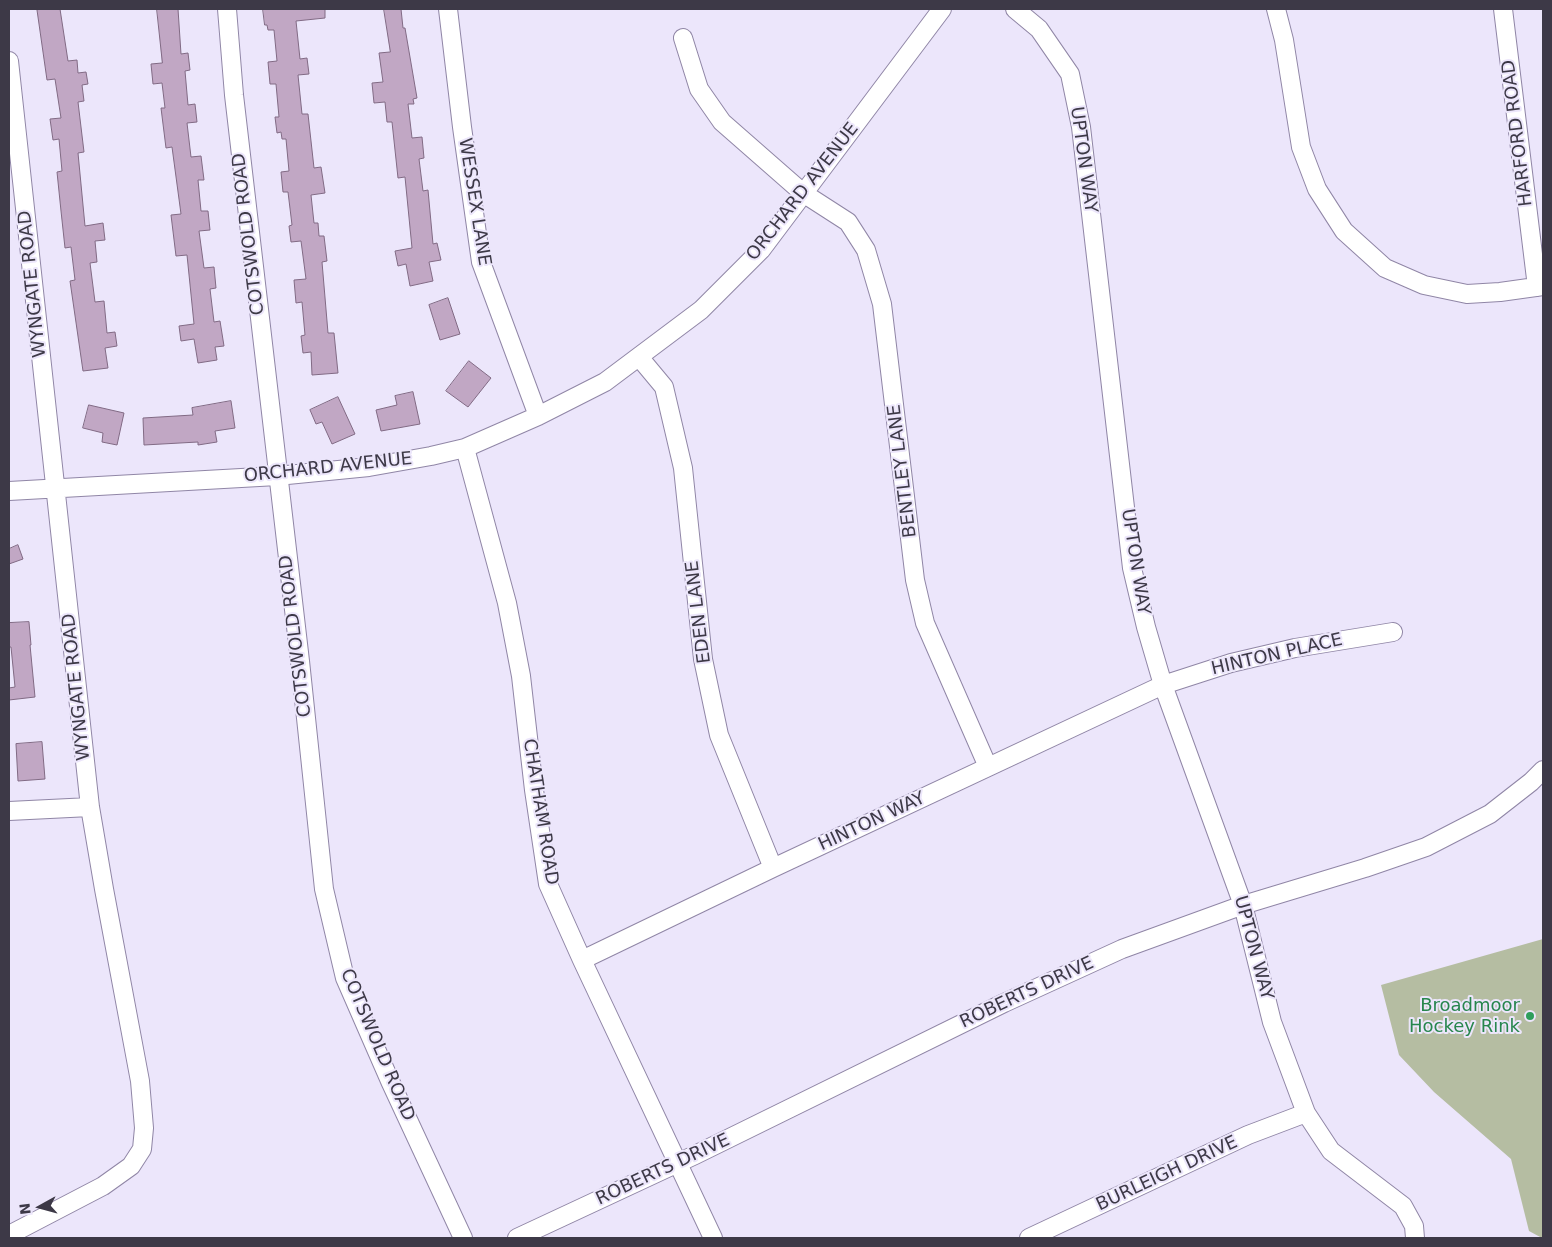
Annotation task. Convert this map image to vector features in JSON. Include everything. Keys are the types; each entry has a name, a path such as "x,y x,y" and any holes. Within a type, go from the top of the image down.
{"street":[{"name":"COTSWOLD ROAD","path":"227,9 234,95 301,671 324,890 345,978 390,1081 463,1238"},
{"name":"WESSEX LANE","path":"448,9 481,262 538,416"},
{"name":"ORCHARD AVENUE","path":"9,491 277,476 369,467 431,456 465,448 538,416 605,382 701,310 761,250 942,9"},
{"name":"UPTON WAY","path":"1014,9 1040,29 1070,74 1081,127 1132,568 1146,627 1163,685 1243,905 1272,1022 1306,1113 1331,1151 1402,1206 1414,1226 1415,1238"},
{"path":"1276,9 1284,40 1301,147 1317,189 1344,231 1385,268 1424,285 1467,294 1500,292 1540,286"},
{"name":"HARFORD ROAD","path":"1503,9 1540,286"},
{"name":"BENTLEY LANE","path":"683,38 699,88 722,122 803,193 848,222 866,250 882,304 915,580 925,623 988,767"},
{"name":"WYNGATE ROAD","path":"9,61 90,807 140,1081 144,1128 142,1149 131,1166 103,1186 9,1235"},
{"name":"EDEN LANE","path":"639,356 664,387 683,468 703,660 719,735 773,868"},
{"name":"CHATHAM ROAD","path":"465,448 507,603 521,676 534,790 548,884 713,1238"},
{"name":"HINTON PLACE","path":"1163,685 1231,662 1294,648 1393,632"},
{"name":"HINTON WAY","path":"582,960 1163,685"},
{"name":"ROBERTS DRIVE","path":"517,1238 678,1163 995,1008 1122,949 1243,905 1365,868 1426,847 1490,814 1531,782 1543,770"},
{"path":"9,811 90,807"},
{"name":"BURLEIGH DRIVE","path":"1029,1238 1248,1135 1306,1113"}],"green space":[{"path":"1543,939 1542,1238 1529,1231 1511,1159 1434,1092 1399,1055 1381,985"}],"building":[{"path":"60,9 68,61 77,60 78,73 86,72 88,84 82,85 84,101 78,102 84,152 78,153 85,226 103,223 105,240 95,241 97,262 90,263 95,302 104,301 107,333 115,332 117,346 105,348 108,368 83,371 70,281 75,280 71,247 65,248 61,211 57,172 62,171 59,139 53,140 50,119 61,118 55,79 47,80 37,10"},
{"path":"157,9 178,9 181,54 188,53 190,70 185,71 188,105 195,104 197,122 187,123 191,157 201,156 204,180 198,180 201,211 208,211 210,230 199,231 204,268 214,267 216,288 210,289 214,322 220,321 224,346 215,347 217,360 198,363 194,339 181,341 179,326 194,324 187,255 176,256 171,215 181,214 172,147 166,148 161,108 165,108 162,83 153,84 151,64 162,63"},
{"path":"263,9 325,9 325,18 296,21 300,59 307,58 309,74 298,75 302,114 308,114 314,168 321,167 325,193 311,195 314,223 318,223 319,236 324,236 327,261 322,262 328,333 334,333 338,373 312,375 311,352 303,353 301,336 305,335 302,302 296,303 294,280 306,279 301,241 291,242 289,226 292,225 288,192 283,192 281,172 289,171 286,139 282,139 281,132 277,133 275,117 279,117 276,84 270,84 268,62 277,61 274,30 268,30 267,25 265,25"},
{"path":"384,9 401,9 417,98 413,99 414,104 408,104 412,138 422,137 424,158 419,159 423,191 428,190 433,244 437,243 441,260 429,262 433,281 410,286 406,264 398,266 395,251 412,248 405,177 398,178 392,122 387,122 385,102 374,103 372,83 383,82 379,53 390,52"},
{"path":"448,298 460,334 440,340 429,305"},
{"path":"469,361 491,378 468,407 446,391"},
{"path":"413,392 420,424 381,431 376,410 397,405 395,396"},
{"path":"338,397 355,434 332,444 322,422 316,424 310,410"},
{"path":"231,401 235,428 215,431 217,442 198,445 198,442 144,445 143,418 193,415 192,408"},
{"path":"89,405 124,413 117,445 102,442 103,433 83,428"},
{"path":"18,545 23,559 9,564 9,549"},
{"path":"29,622 35,697 9,700 9,688 15,687 11,647 9,647 9,623"},
{"path":"42,742 45,779 18,781 16,744"}],"place":[{"name":"Broadmoor Hockey Rink","path":"1530,1016"}]}
